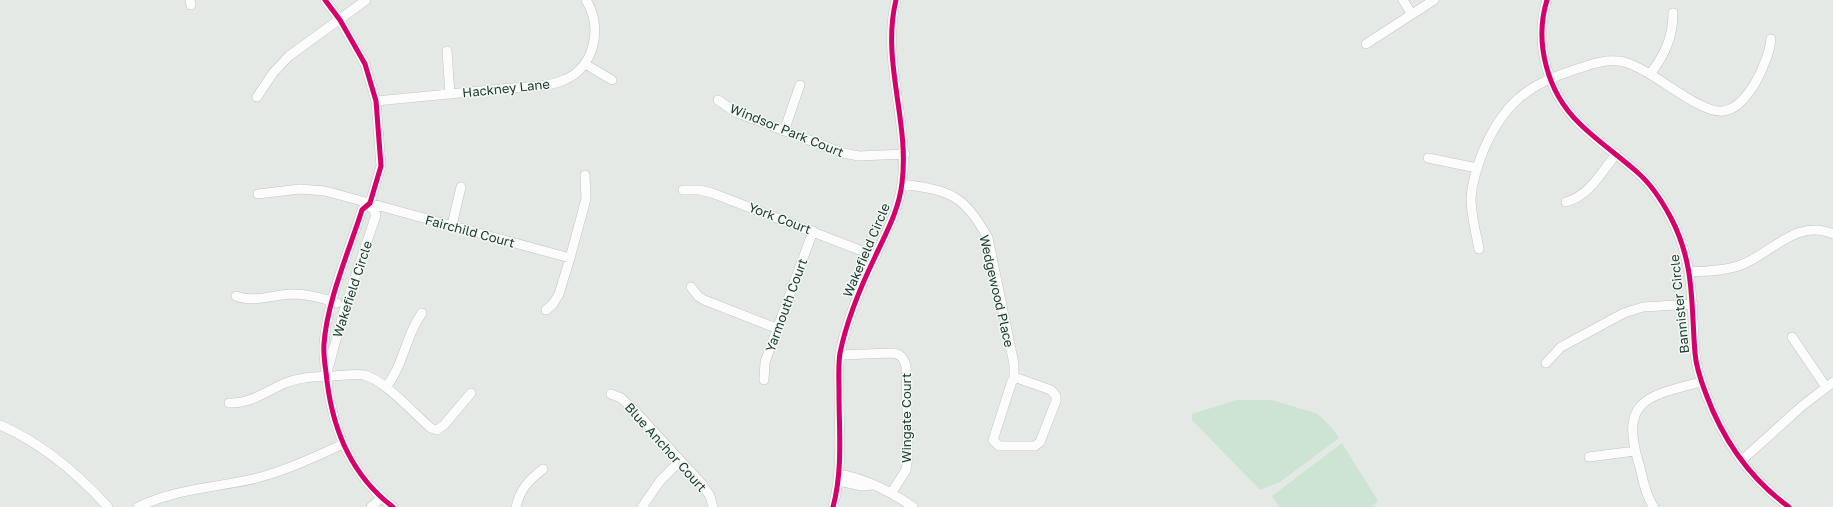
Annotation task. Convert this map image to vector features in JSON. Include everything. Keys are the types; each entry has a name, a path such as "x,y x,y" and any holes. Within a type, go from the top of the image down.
{"street":[{"name":"Wakefield Circle","path":"324,0 340,20 365,64 376,101 381,166 370,203 362,210 333,302 324,344 327,376 332,411 343,444 358,470 381,498 393,507"},
{"path":"257,97 273,73 289,56 366,0"},
{"name":"Hackney Lane","path":"376,101 549,85 566,80 574,75 585,64 592,49 595,30 593,12 586,0"},
{"name":"Wakefield Circle","path":"833,507 839,477 840,355 851,312 894,216 902,184 904,154 892,61 892,19 896,0"},
{"path":"1403,0 1411,13"},
{"path":"1366,44 1411,13 1434,0"},
{"name":"Bannister Circle","path":"1548,0 1543,18 1542,47 1550,77 1571,115 1586,130 1638,172 1662,202 1681,239 1689,272 1695,355 1701,382 1722,432 1741,461 1784,506"},
{"path":"1651,73 1668,45 1671,35 1672,13"},
{"path":"1479,249 1471,198 1477,168 1491,135 1502,116 1524,93 1550,77 1596,62 1608,60 1625,63 1651,73 1706,108 1716,111 1728,110 1743,99 1757,78 1768,56 1770,39"},
{"path":"447,51 450,94"},
{"path":"585,64 612,80"},
{"path":"784,131 800,85"},
{"name":"Windsor Park Court","path":"718,100 735,112 830,150 852,155 904,154"},
{"path":"1566,202 1573,200 1588,191 1616,154"},
{"path":"1428,158 1477,168"},
{"path":"546,310 553,304 559,294 570,258 586,199 585,175"},
{"name":"Wedgewood Place","path":"902,184 930,188 950,194 972,212 988,238 1014,364 1014,379 1008,392 993,440 999,446 1035,446 1042,440 1056,401 1056,395 1051,390 1017,378 1014,379"},
{"path":"452,225 461,187"},
{"name":"Fairchild Court","path":"258,194 312,189 370,203 570,258"},
{"name":"York Court","path":"683,190 699,190 712,193 875,256"},
{"name":"Wakefield Circle","path":"327,376 345,307 376,215 370,203"},
{"path":"1689,272 1712,270 1742,264 1802,231 1822,230 1833,234"},
{"name":"Yarmouth Court","path":"764,380 765,362 776,328 813,231"},
{"path":"691,287 698,296 709,302 776,328"},
{"path":"236,296 254,300 284,295 302,295 333,302 345,307"},
{"path":"1546,363 1561,347 1624,313 1643,307 1692,304"},
{"path":"386,387 397,372 412,328 422,314"},
{"path":"1741,461 1829,384 1792,337"},
{"name":"Wingate Court","path":"840,355 892,353 898,354 904,360 906,366 908,459 906,470 892,492"},
{"path":"229,403 236,404 252,399 294,380 327,376 364,375 375,379 386,387 431,428 437,430 444,425 471,393"},
{"path":"1654,507 1635,451 1632,426 1641,406 1653,396 1701,382"},
{"name":"Blue Anchor Court","path":"611,394 621,398 634,410 707,490 713,507"},
{"path":"0,425 49,453 66,465 108,507"},
{"path":"138,507 152,500 177,492 244,481 269,474 343,444"},
{"path":"1589,457 1635,451"},
{"path":"642,507 660,481 680,461"},
{"path":"516,507 525,484 543,469"},
{"path":"839,477 862,486 872,485 892,492 913,507"},
{"path":"372,507 381,498"}],"green space":[{"path":"1236,400 1272,400 1318,414 1332,428 1339,438 1280,482 1260,490 1192,420 1192,414"},
{"path":"1342,443 1378,501 1372,507 1280,507 1272,496"}],"cycle path":[{"path":"325,0 340,20 365,64 376,101 381,166 370,203 362,210 339,276 329,311 324,349 327,381 334,417 347,451 366,481 393,507"},
{"path":"833,507 839,465 840,353 854,304 888,230 898,203 902,183 902,137 893,69 892,46 892,23 896,0"},
{"path":"1547,0 1543,16 1542,33 1546,66 1551,82 1568,111 1593,136 1647,182 1668,212 1679,235 1688,268 1692,301 1696,363 1702,384 1713,411 1729,442 1750,471 1762,484 1789,507"}]}
